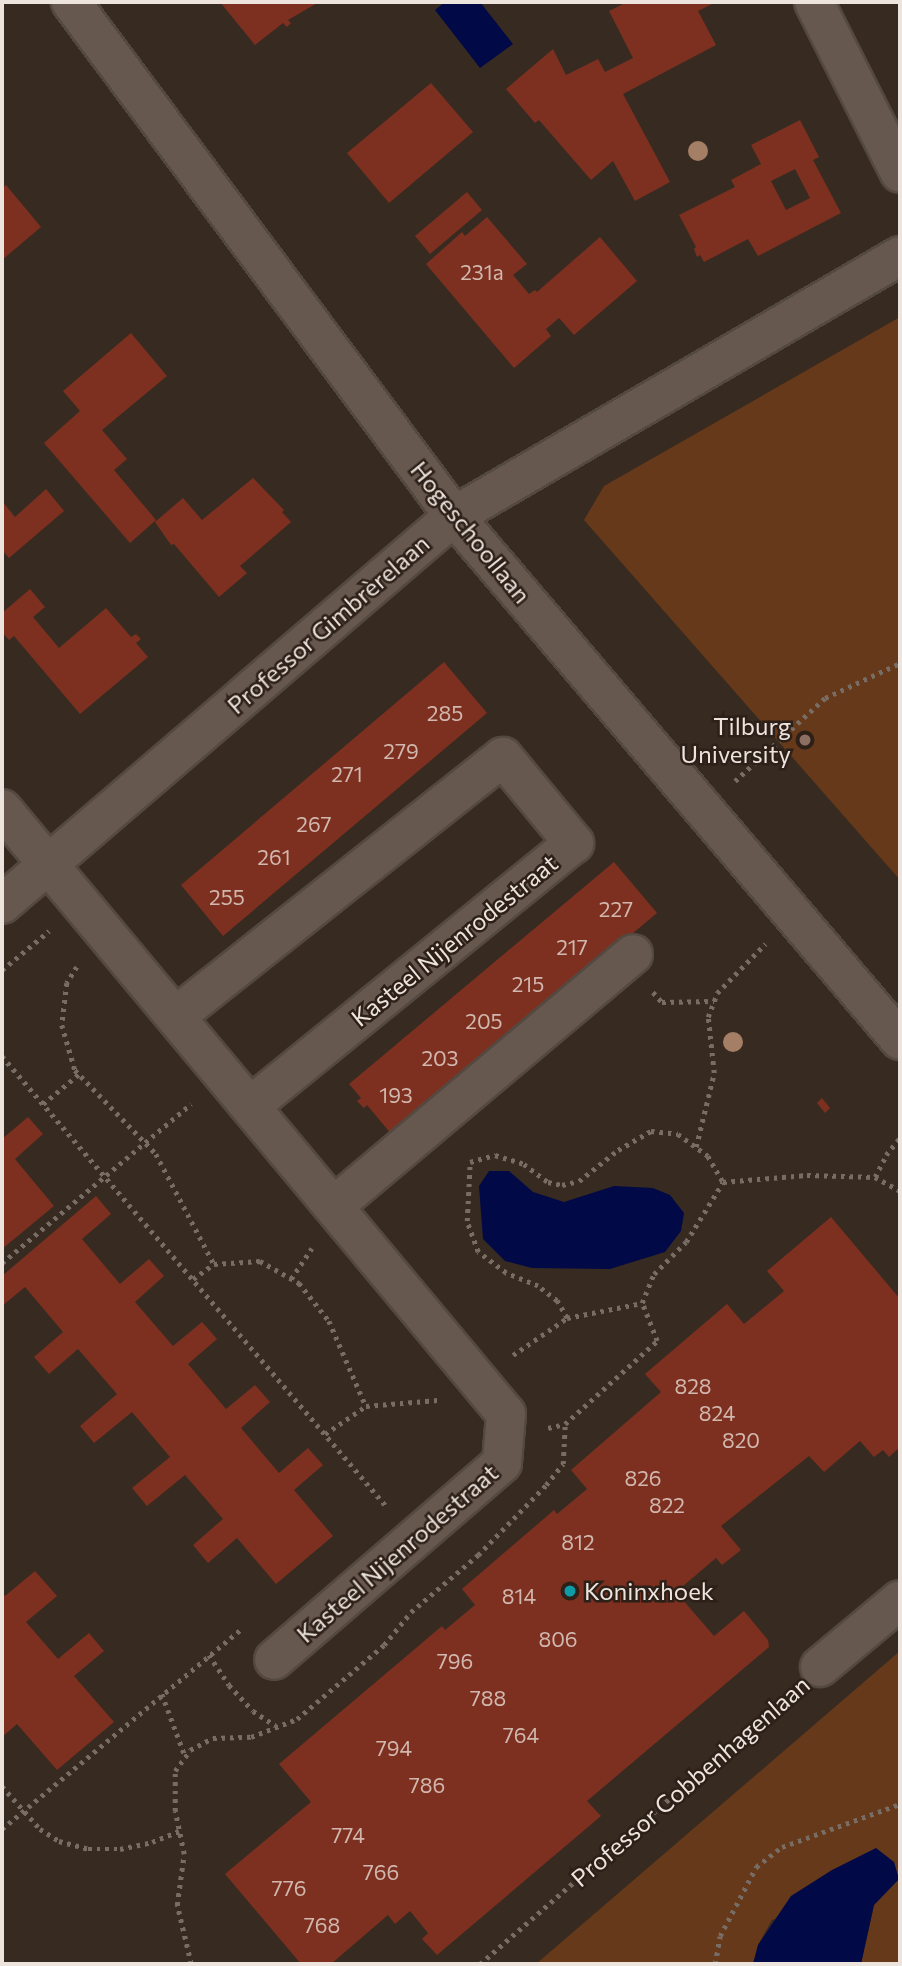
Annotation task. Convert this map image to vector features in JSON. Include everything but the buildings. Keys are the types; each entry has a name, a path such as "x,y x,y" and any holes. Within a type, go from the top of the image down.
{"street":[{"name":"Hogeschoollaan","path":"71,2 454,516 900,1040"},
{"path":"814,2 900,173"},
{"name":"Professor Gimbrèrelaan","path":"2,904 454,516 900,256"},
{"name":"Kasteel Nijenrodestraat","path":"176,1016 503,757 574,842 250,1106"},
{"name":"Kasteel Nijenrodestraat","path":"2,809 506,1414 502,1463 274,1660"},
{"path":"334,1206 628,957"},
{"name":"Professor Cobbenhagenlaan","path":"820,1667 900,1600"}],"path":[{"path":"704,809 825,698 900,663"},
{"path":"2,970 92,916"},
{"path":"92,916 67,983 62,1025 79,1074 146,1142 181,1199 214,1264"},
{"path":"695,1147 714,1073 708,1017 714,1001 740,966 796,917"},
{"path":"628,957 662,1002 714,1001"},
{"path":"2,1055 414,1539"},
{"path":"43,1104 79,1074"},
{"path":"2,1264 225,1076"},
{"path":"567,1318 557,1301 538,1286 506,1273 478,1252 467,1221 470,1162 495,1155 524,1164 548,1182 562,1185 579,1181 618,1150 651,1131 678,1134 708,1156 723,1182"},
{"path":"875,1177 886,1155 900,1138"},
{"path":"193,1279 214,1264 260,1261 299,1283 329,1321 366,1406"},
{"path":"325,1434 366,1406 446,1399 481,1384 513,1355 567,1318 642,1303"},
{"path":"2,1829 244,1626 274,1660"},
{"path":"209,1655 229,1685 253,1711 277,1726"},
{"name":"Professor Cobbenhagenlaan","path":"480,1964 820,1667"},
{"path":"162,1694 185,1757"},
{"path":"2,1786 40,1829 59,1841 88,1849 120,1849 152,1842 179,1831"},
{"path":"715,1964 720,1936 756,1867 782,1847 900,1804"}],"shaded area":[{"path":"445,2 480,2 513,44 480,68 435,10"},
{"name":"Tilburg University","path":"900,317 900,880 584,520 604,486"},
{"path":"489,1171 509,1171 533,1192 564,1202 614,1186 653,1188 670,1195 684,1213 681,1231 665,1252 610,1269 532,1268 505,1261 483,1239 479,1186"},
{"path":"900,1651 900,1964 861,1964 874,1905 899,1879 772,1920 758,1945 753,1964 536,1964"},
{"path":"876,1848 894,1862 899,1879 874,1905 861,1964 753,1964 758,1945 791,1896 832,1870"}],"place":[{"name":"Tilburg University","path":"805,740"},
{"name":"Koninxhoek","path":"570,1591"}]}
